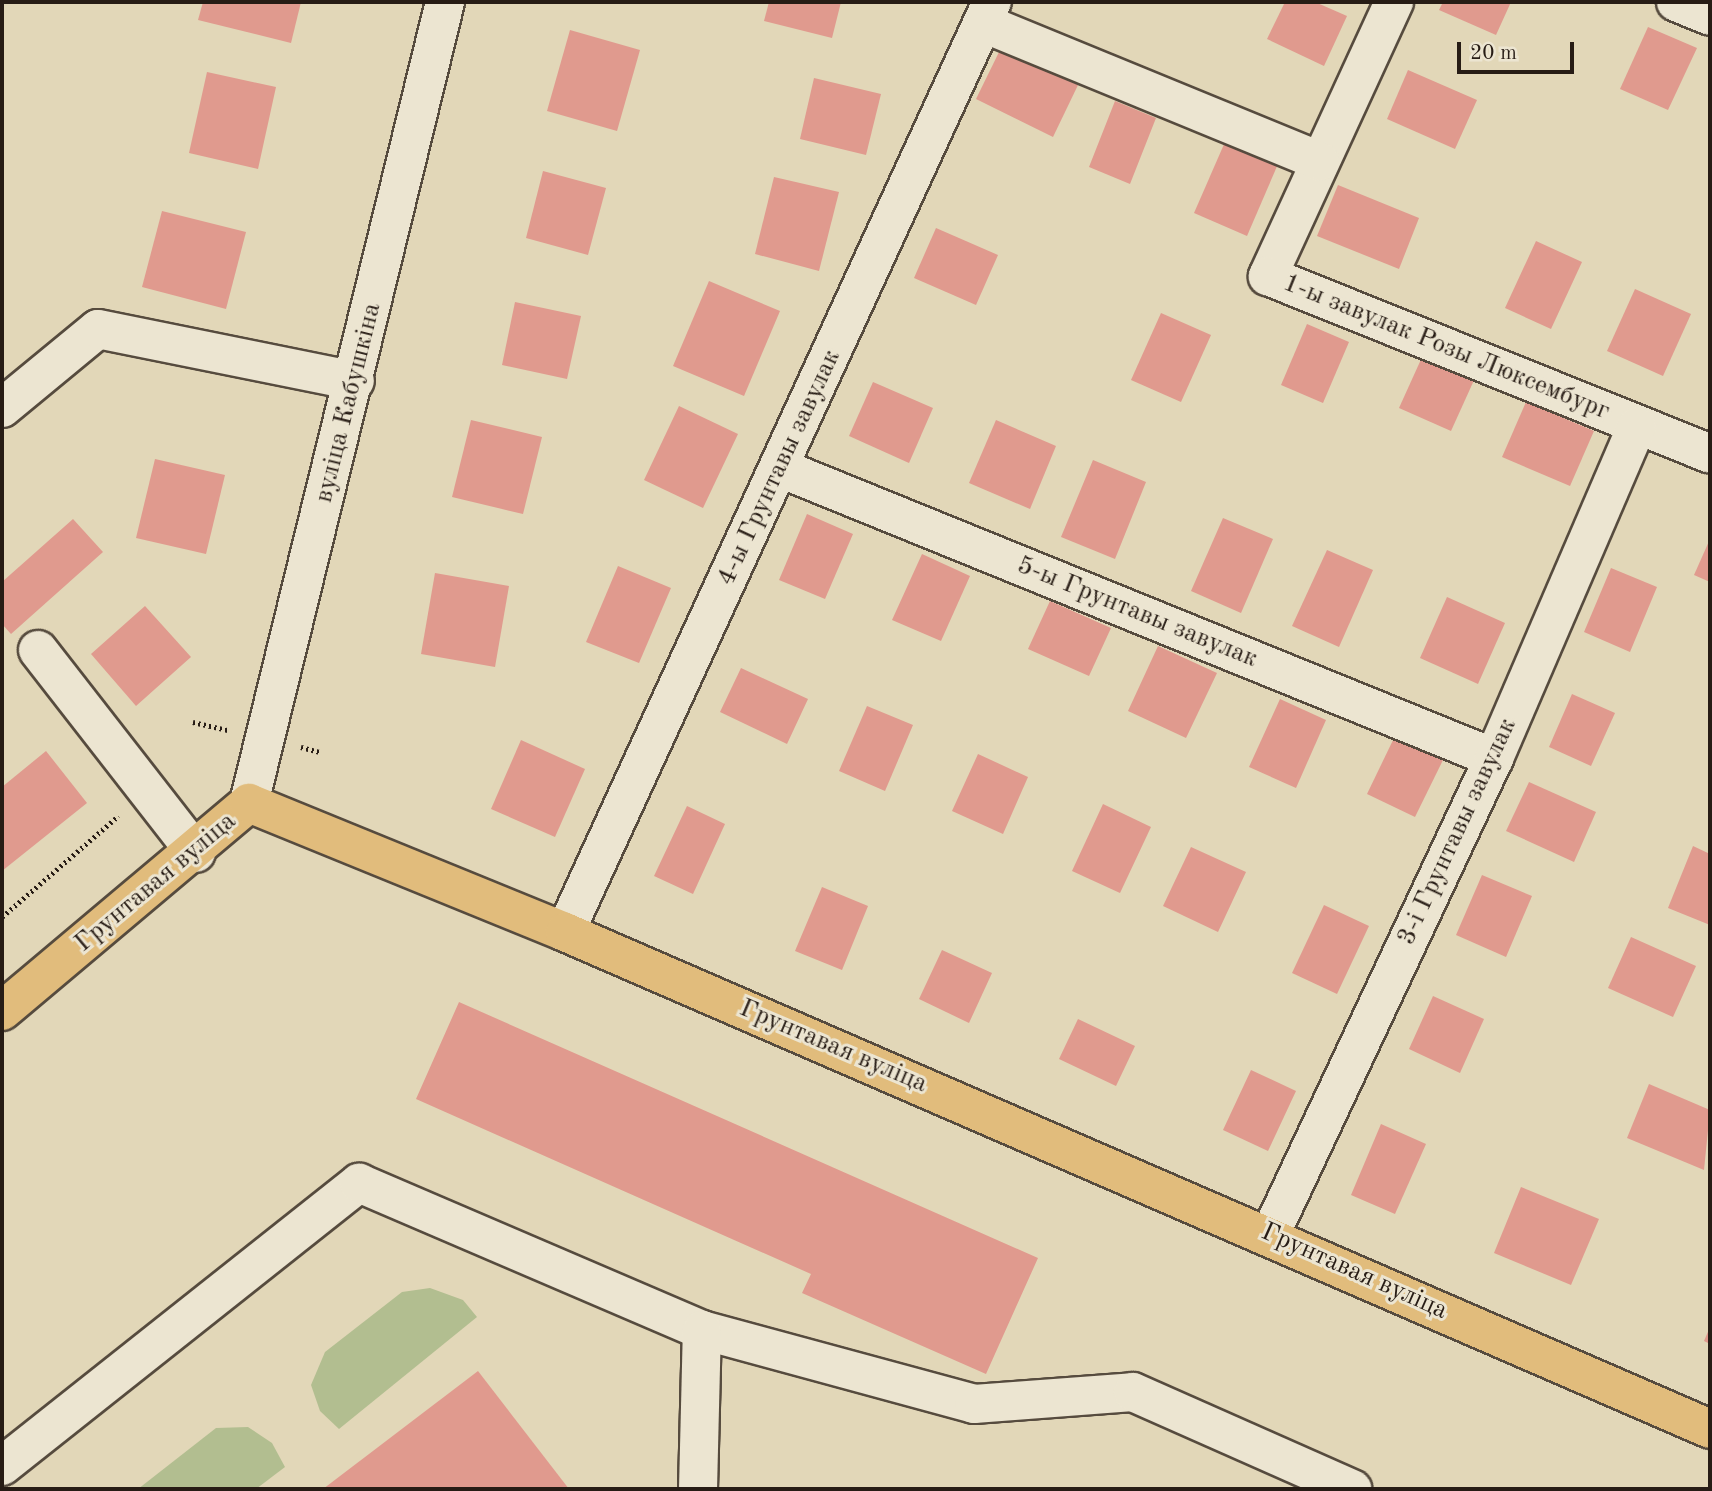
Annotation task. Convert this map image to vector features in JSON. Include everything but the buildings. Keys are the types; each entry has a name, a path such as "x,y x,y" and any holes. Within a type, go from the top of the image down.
{"main road":[{"name":"Грунтавая вуліца","path":"2,1011 196,853 249,803 565,932 1270,1235 1710,1429"}],"street":[{"name":"вуліца Кабушкіна","path":"249,803 355,380 445,2"},
{"name":"1-ы завулак Розы Люксембург","path":"1394,2 1268,276 1710,454"},
{"path":"1676,2 1710,16"},
{"path":"987,12 1320,162"},
{"name":"4-ы Грунтавы завулак","path":"565,932 987,12"},
{"path":"2,408 98,328 355,380"},
{"name":"3-і Грунтавы завулак","path":"1270,1235 1494,758 1637,426"},
{"name":"5-ы Грунтавы завулак","path":"780,468 1494,758"},
{"path":"38,650 196,853"},
{"path":"2,1466 359,1183 702,1330 974,1404 1133,1392 1352,1489"},
{"path":"698,1489 702,1330"}],"path":[{"path":"2,917 147,790"}],"green space":[{"path":"430,1288 463,1300 477,1317 339,1429 320,1411 311,1385 325,1352 402,1292"},
{"path":"248,1427 272,1443 285,1467 256,1489 138,1489 216,1428"}]}
